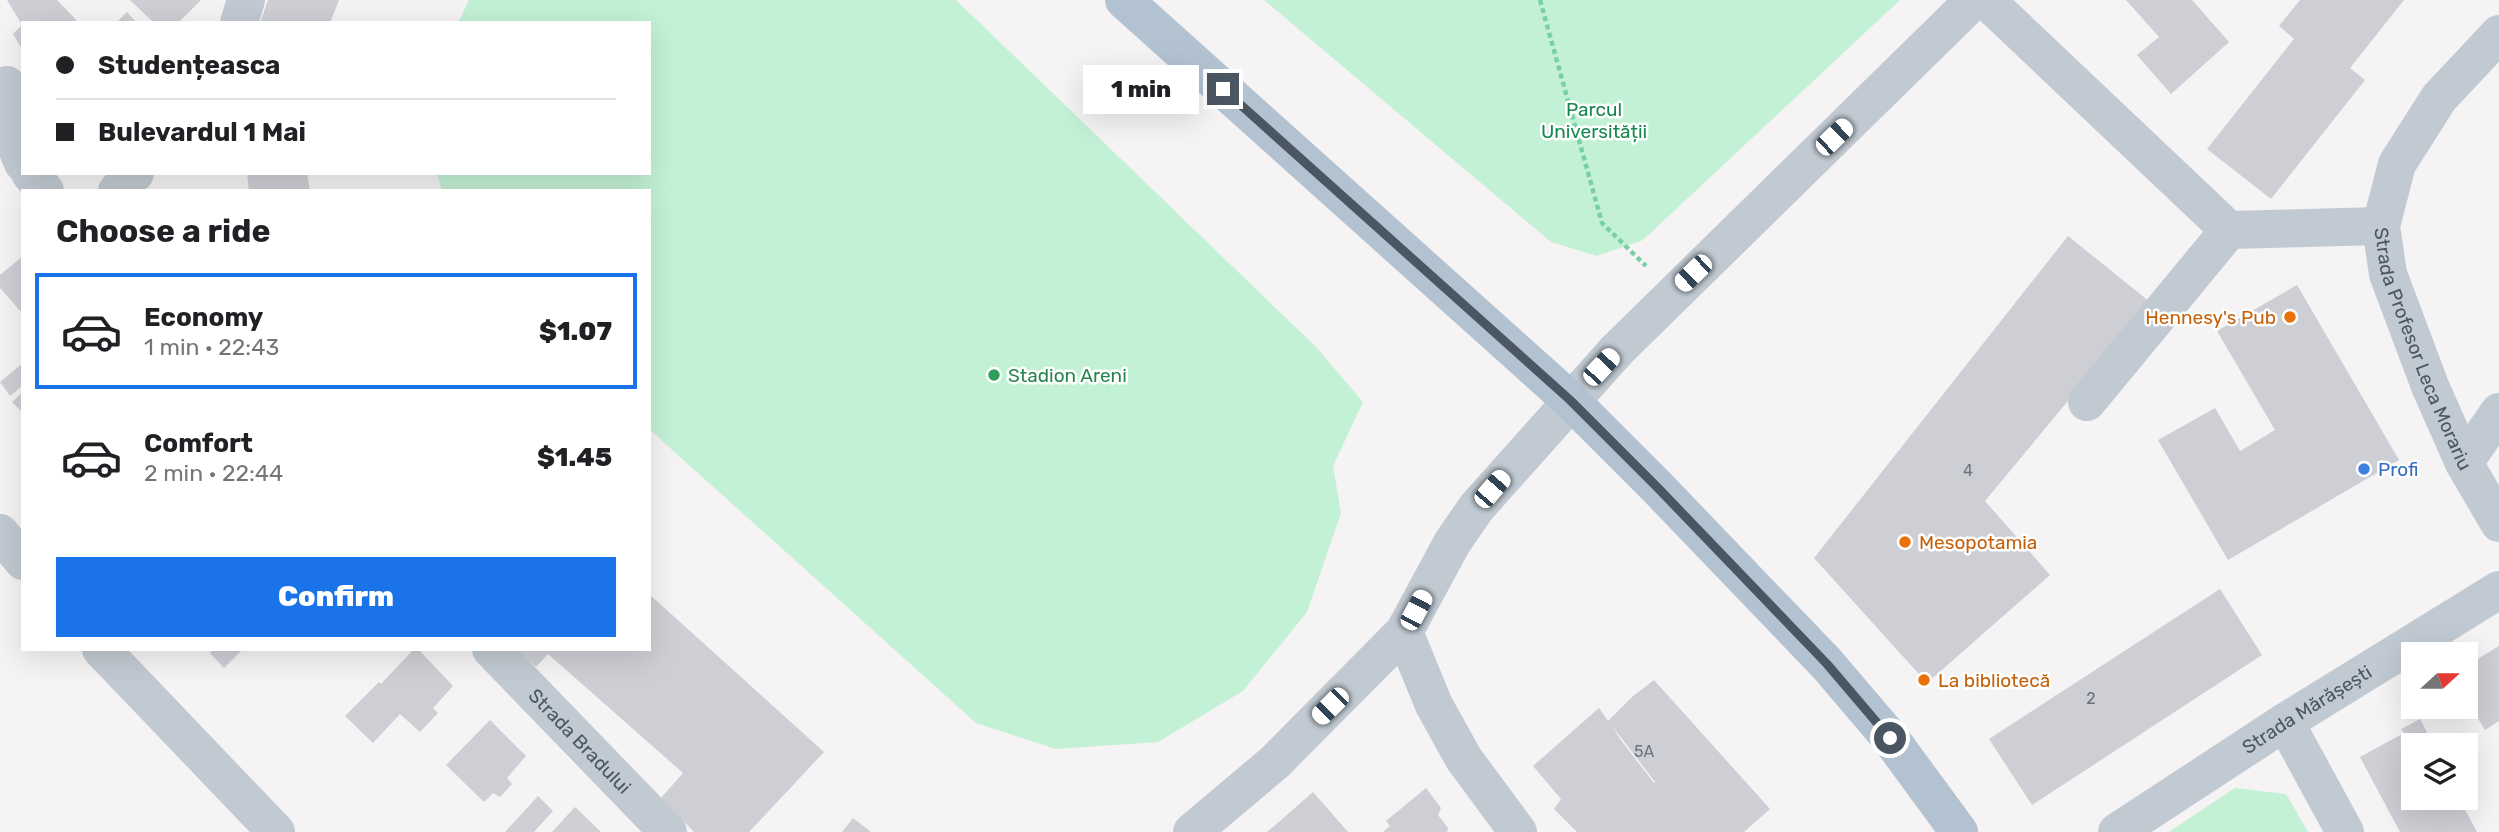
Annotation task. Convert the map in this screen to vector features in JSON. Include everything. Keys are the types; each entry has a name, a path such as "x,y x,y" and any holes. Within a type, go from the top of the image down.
{"main road":[{"path":"1124,0 1570,400 1827,664 1890,738 1959,832"}],"street":[{"path":"240,21 246,0"},
{"path":"1192,832 1275,762 1404,632 1452,543 1470,517 1570,400 1673,293 1974,0"},
{"path":"1986,0 2229,230 2381,226"},
{"name":"Strada Profesor Leca Morariu","path":"2499,34 2438,98 2398,164 2381,226 2388,274 2430,386 2464,463 2499,523"},
{"path":"6,85 7,125 21,158"},
{"path":"32,175 43,189"},
{"path":"119,189 133,175"},
{"path":"2087,402 2229,230"},
{"path":"2464,463 2499,412"},
{"path":"0,533 21,559"},
{"name":"Strada Mărășești","path":"2116,832 2285,722 2499,590"},
{"path":"1404,632 1434,705 1464,759 1517,832"},
{"path":"103,651 275,832"},
{"name":"Strada Bradului","path":"493,651 668,832"},
{"path":"2285,722 2346,832"}],"path":[{"path":"1540,0 1602,223 1673,293"}],"green space":[{"name":"Stadion Areni","path":"469,0 956,0 1316,347 1363,402 1333,466 1341,513 1307,612 1243,691 1158,742 1056,749 976,723 651,431 651,189 441,189 438,175 651,175 651,21 459,21"},
{"name":"Parcul Universității","path":"1264,0 1900,0 1643,240 1597,256 1551,242"},
{"path":"2235,788 2286,794 2308,832 2169,832"}],"building":[{"path":"7,0 57,0 77,21 21,21"},
{"path":"130,0 201,0 180,21 152,21"},
{"path":"268,0 339,0 331,21 261,21"},
{"path":"2126,0 2192,0 2229,42 2171,94 2137,55 2159,37"},
{"path":"2300,0 2404,0 2350,68 2365,80 2271,199 2207,149 2294,39 2279,26"},
{"path":"127,12 135,21 118,21"},
{"path":"21,26 21,48 13,34"},
{"path":"247,175 307,175 310,189 249,189"},
{"path":"2068,236 2150,302 1985,501 2050,575 1927,683 1814,558"},
{"path":"21,258 21,312 0,288 0,275"},
{"path":"2297,285 2399,460 2228,560 2158,440 2215,408 2240,451 2275,430 2217,331"},
{"path":"21,365 21,387 10,396 0,382"},
{"path":"21,394 21,411 12,402"},
{"path":"2220,589 2262,655 2032,805 1989,739"},
{"path":"651,596 824,752 749,832 694,832 661,798 683,773 548,654 536,667 517,651 651,651"},
{"path":"2499,646 2499,721 2485,730 2478,719 2478,659"},
{"path":"212,651 241,651 224,668 210,653"},
{"path":"412,651 420,651 453,686 433,708 438,713 420,732 400,714 373,743 345,716 379,682 381,684"},
{"path":"1654,680 1770,809 1744,832 1577,832 1554,809 1561,799 1533,766 1599,708 1608,721","holes":["1613,727 1655,782 1620,739"]},
{"path":"2420,719 2427,733 2404,733 2401,729"},
{"path":"490,720 526,756 507,778 512,784 500,797 493,793 484,802 446,765"},
{"path":"2401,735 2401,810 2465,810 2477,832 2400,832 2360,757"},
{"path":"1426,788 1441,808 1438,815 1448,828 1447,832 1383,832 1390,826 1386,821"},
{"path":"1313,792 1348,832 1267,832 1280,821"},
{"path":"538,796 553,811 534,832 505,832"},
{"path":"575,807 601,832 552,832"},
{"path":"853,818 871,832 842,832"}],"place":[{"name":"Hennesy's Pub","path":"2290,317"},
{"name":"Stadion Areni","path":"994,375"},
{"name":"Profi","path":"2364,469"},
{"name":"Mesopotamia","path":"1905,542"},
{"name":"La bibliotecă","path":"1924,680"}],"route":[{"path":"1223,89 1570,400 1827,664 1890,738"}]}
